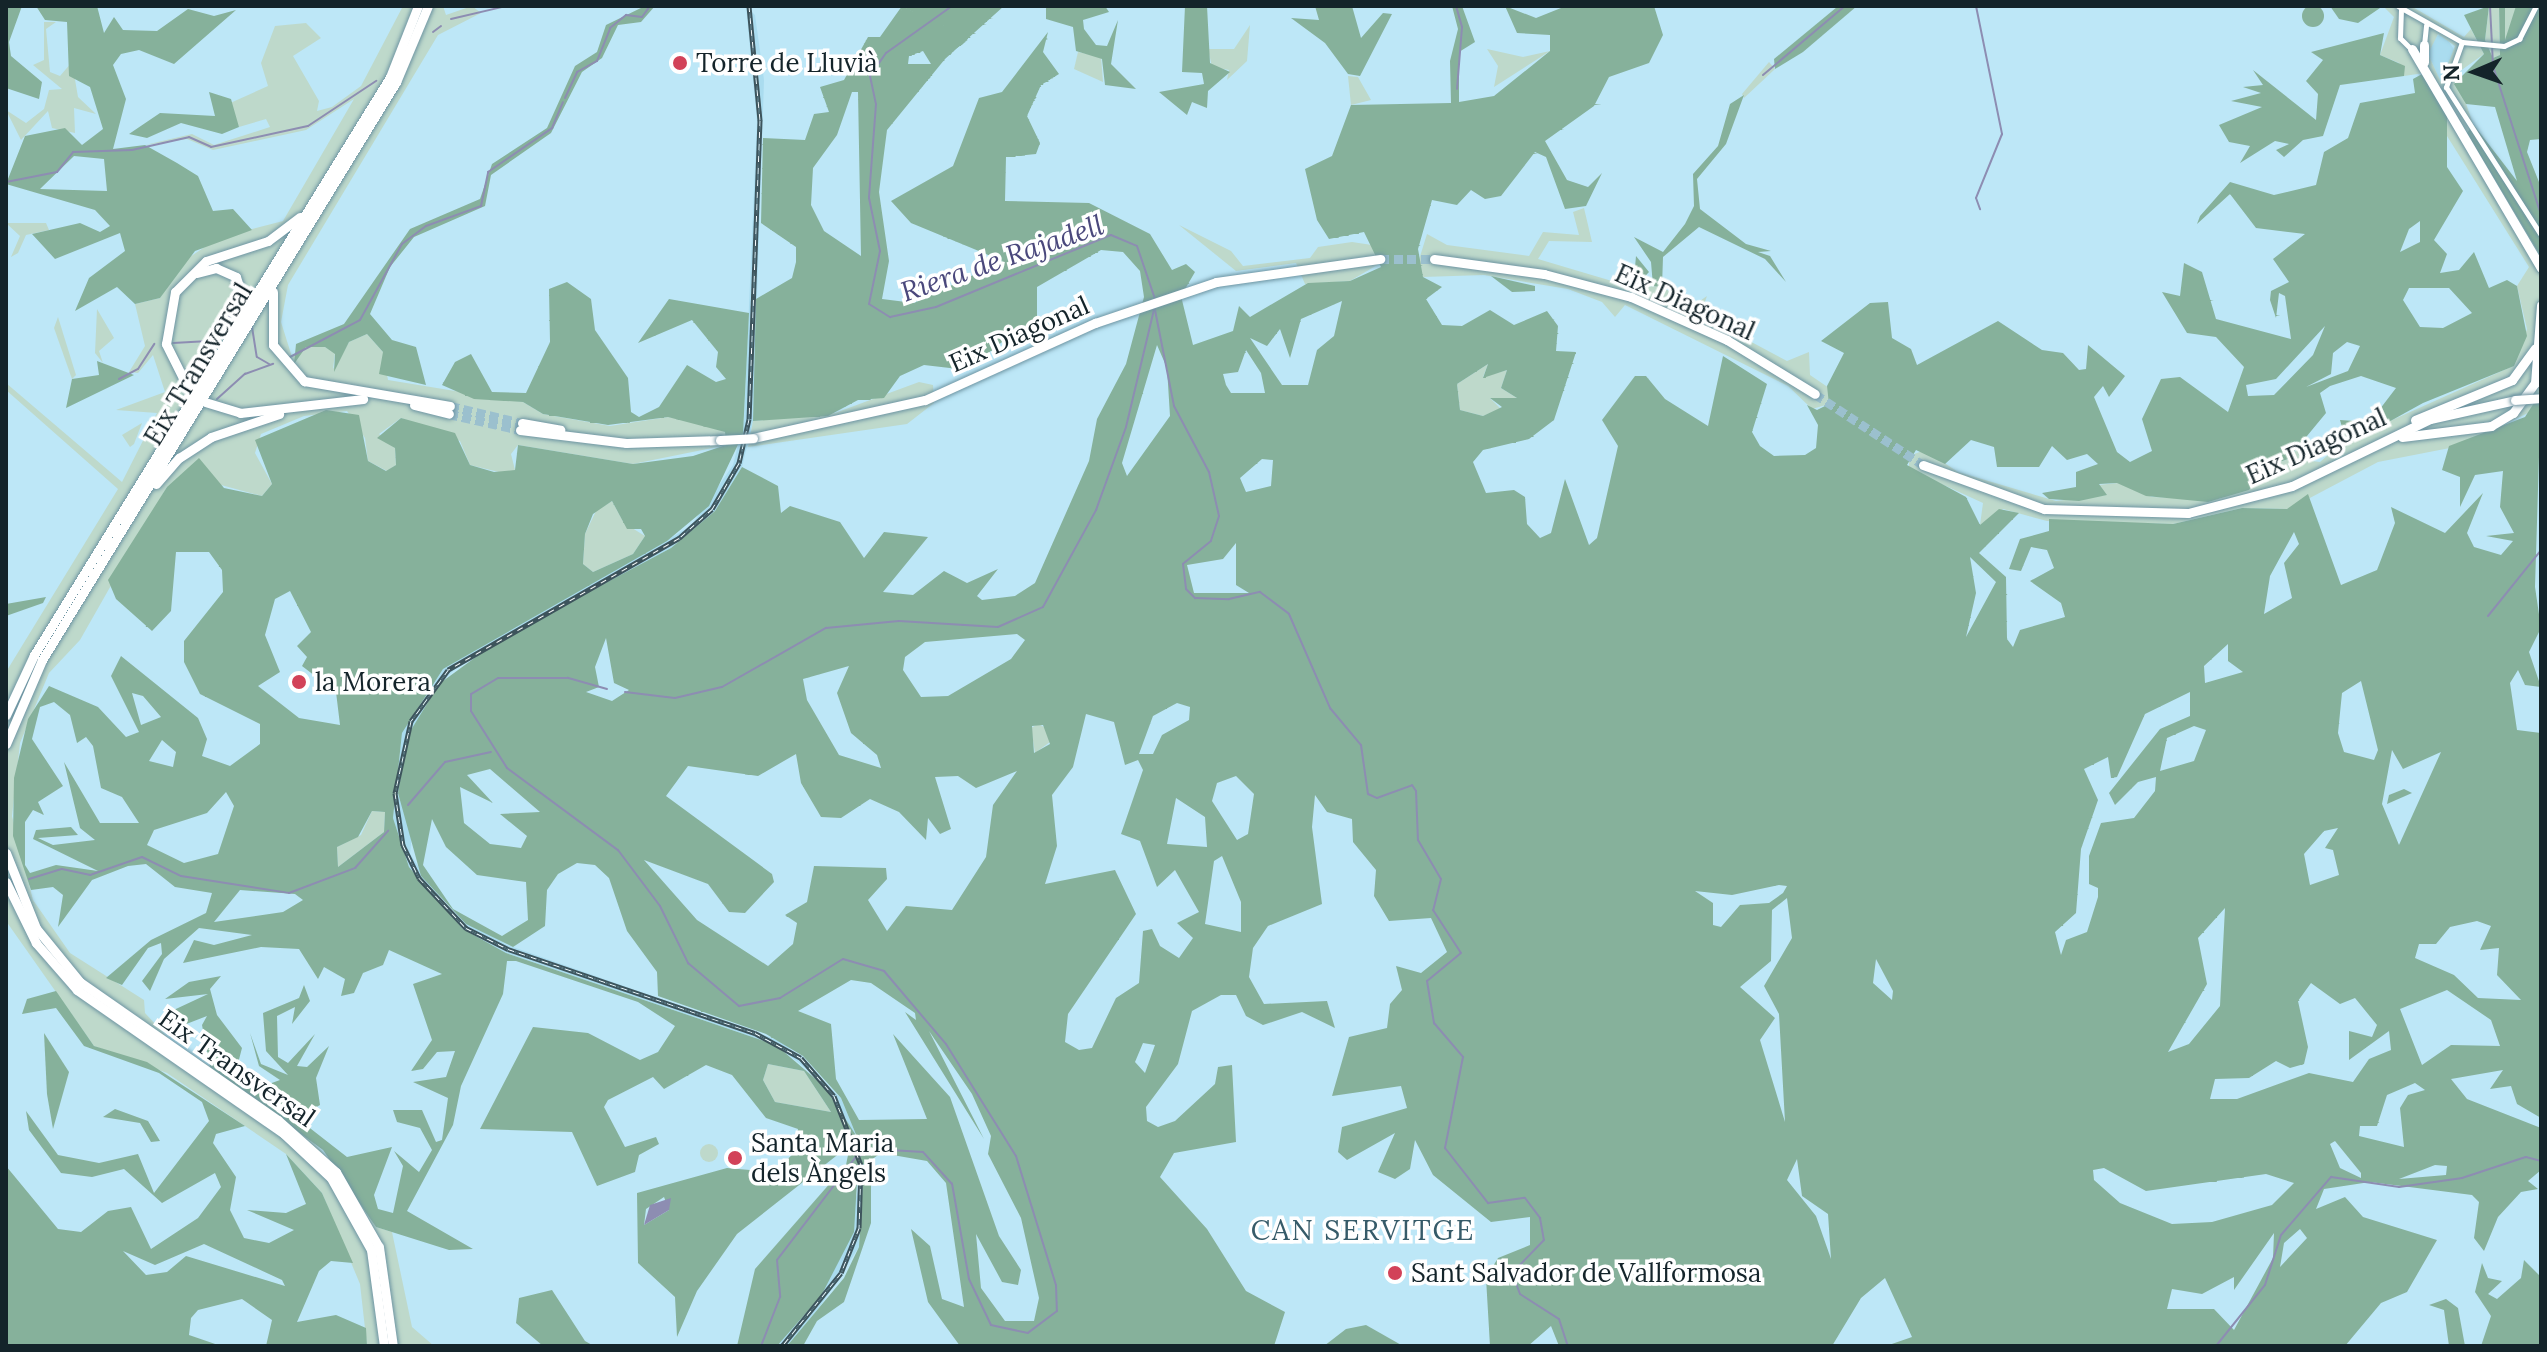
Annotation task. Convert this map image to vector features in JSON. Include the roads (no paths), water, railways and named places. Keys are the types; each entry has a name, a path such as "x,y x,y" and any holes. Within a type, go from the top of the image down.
{"highway":[{"name":"Eix Transversal","path":"6,715 34,655 390,77 418,6"},
{"name":"Eix Transversal","path":"6,744 42,660 396,82 428,6"},
{"path":"2424,62 2426,40"},
{"path":"2412,49 2424,62 2541,268"},
{"path":"228,342 241,307 240,284 224,269 205,269 185,284 170,320 173,356 191,390 166,344 175,292 206,261 283,234 327,178"},
{"name":"Eix Diagonal","path":"521,426 675,442 753,438 925,400 1171,295 1311,264 1380,259"},
{"name":"Eix Diagonal","path":"1434,259 1544,274 1631,297 1727,340 1815,394"},
{"path":"287,261 268,310 277,354 304,381 450,410 345,399 240,413 207,400 241,409 359,393"},
{"path":"2384,441 2491,426 2513,413 2535,383 2541,309"},
{"path":"2384,441 2430,411 2512,380 2537,341"},
{"name":"Eix Diagonal","path":"1923,465 2044,509 2144,516 2262,496 2430,419 2515,400 2541,398"},
{"path":"140,502 179,458 211,437 345,399"},
{"name":"Eix Transversal","path":"6,853 36,928 80,982 278,1120 336,1172 379,1247 393,1346"},
{"name":"Eix Transversal","path":"6,882 36,943 73,987 284,1134 331,1178 371,1250 384,1346"}],"street":[{"path":"2400,7 2414,19 2462,42 2504,46 2519,39 2536,6"},
{"path":"2400,7 2403,24 2400,40 2412,49 2438,29"},
{"path":"2403,24 2414,19"},
{"path":"2426,25 2426,40"},
{"path":"2462,42 2446,87 2541,235"}],"waterway":[{"path":"565,98 577,72 597,61 610,28 626,15 642,17 650,6"},
{"name":"Riera de Rajadell","path":"952,6 886,53 870,76 876,104 869,198 880,251 869,304 890,317 936,307 1111,235 1137,246 1155,299"},
{"path":"1456,6 1462,27 1457,89"},
{"path":"1763,75 1845,6"},
{"path":"1976,6 2002,134 1976,198 1980,209"},
{"path":"2490,6 2493,66 2541,215"},
{"path":"451,19 502,7"},
{"path":"433,32 441,26"},
{"path":"6,182 57,172 73,152 132,150 189,137 211,147 308,126 376,81"},
{"path":"290,357 360,320 402,244 426,226 481,206 488,172 552,128 563,102"},
{"name":"Riera de Rajadell","path":"625,692 675,698 722,687 826,628 899,621 998,627 1043,607 1096,510 1126,427 1155,305"},
{"path":"1155,310 1174,406 1209,472 1219,516 1211,541 1183,564 1186,589 1195,598 1229,599 1260,592 1289,614 1330,708 1361,745 1368,794 1377,798 1412,785 1416,791 1418,840 1441,879 1433,910 1461,953 1427,981 1434,1023 1463,1057 1445,1148 1488,1203 1525,1198 1540,1218 1544,1240 1512,1273 1520,1294 1559,1319 1568,1346"},
{"path":"173,343 209,341 232,313"},
{"path":"252,327 257,357 269,364"},
{"path":"119,379 138,369 154,344"},
{"path":"217,399 245,374 273,364"},
{"path":"2488,616 2541,550"},
{"name":"Riera de Rajadell","path":"607,689 568,678 498,678 471,694 471,711 507,768 618,850 660,906 688,963 739,1006 780,998 843,959 884,971 946,1044 1016,1156 1056,1285 1057,1311 1028,1333 991,1325 969,1279 952,1184 923,1152 874,1149 855,1158 777,1260 780,1297 761,1346"},
{"path":"408,805 445,762 491,752"},
{"path":"29,879 62,869 90,875 142,857 181,876 289,893 355,868 388,831"},
{"path":"2216,1346 2265,1285 2281,1235 2331,1177 2399,1187 2462,1178 2526,1157 2541,1161"}],"tunnel":[{"path":"1380,259 1434,259"},
{"path":"1815,394 1923,465"},
{"path":"450,406 522,423"},
{"path":"449,414 520,430"}],"railway":[{"path":"749,6 760,120 749,419 739,463 712,509 679,538 448,670 411,721 395,793 403,845 419,878 466,928 508,949 755,1033 801,1058 834,1096 861,1165 859,1228 841,1273 782,1346"}],"place":[{"name":"Torre de Lluvià","path":"680,63"},
{"name":"la Morera","path":"299,682"},
{"name":"Santa Maria dels Àngels","path":"735,1158"},
{"name":"Sant Salvador de Vallformosa","path":"1395,1273"}],"district":[{"name":"CAN SERVITGE","path":"1363,1230"}]}
